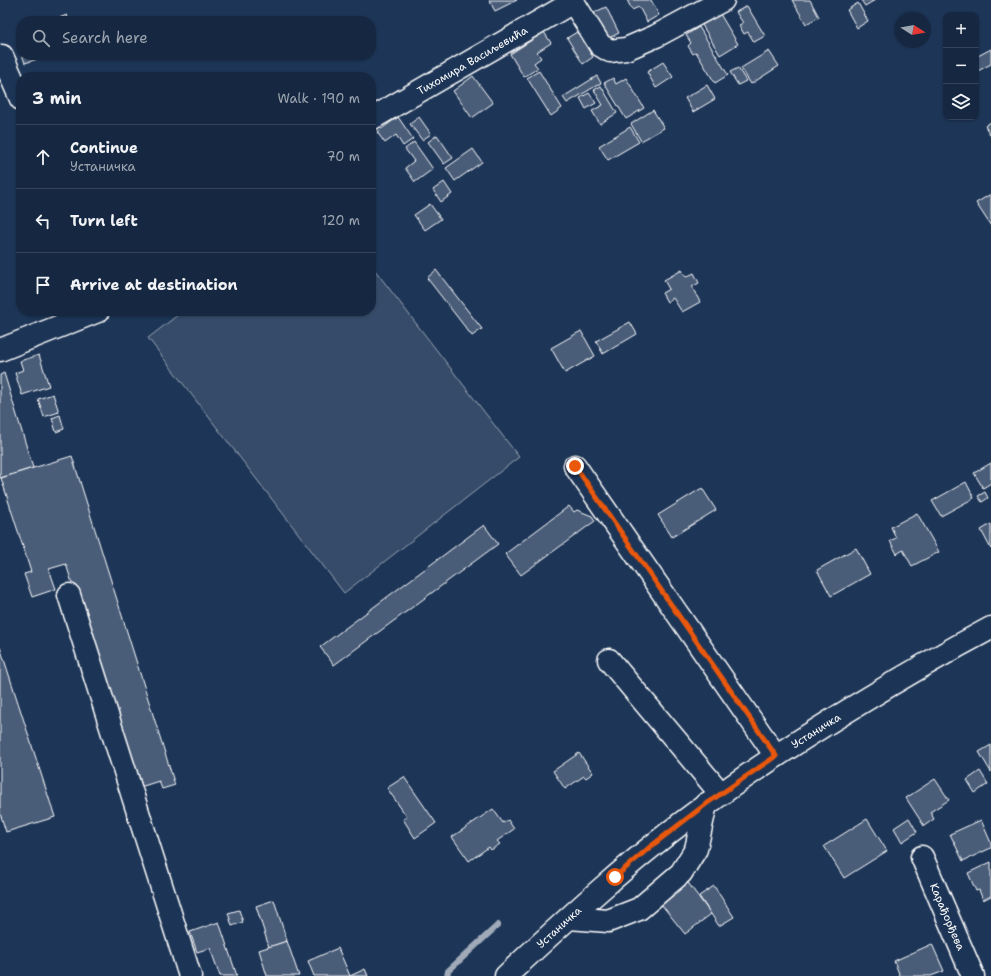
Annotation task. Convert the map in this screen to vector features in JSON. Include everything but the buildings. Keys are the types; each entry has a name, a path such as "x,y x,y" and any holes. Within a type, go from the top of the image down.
{"street":[{"name":"Тихомира Васиљевића","path":"376,116 572,1 600,45 610,51 626,49 656,36 723,0"},
{"path":"2,56 16,88"},
{"path":"0,350 85,316"},
{"path":"575,466 776,756"},
{"path":"69,595 190,976"},
{"name":"Устаничка","path":"506,976 650,847 713,799 776,756 879,692 991,628"},
{"path":"569,918 608,921 639,909 681,873 696,849 713,799 608,660"},
{"name":"Карађорђева","path":"922,857 972,976"}],"shaded area":[{"path":"376,271 519,457 344,593 148,338 177,316 376,316"}],"waterway":[{"path":"447,976 448,971 498,925"}],"route":[{"path":"575,466 776,756 706,804 650,847 615,877"}]}
